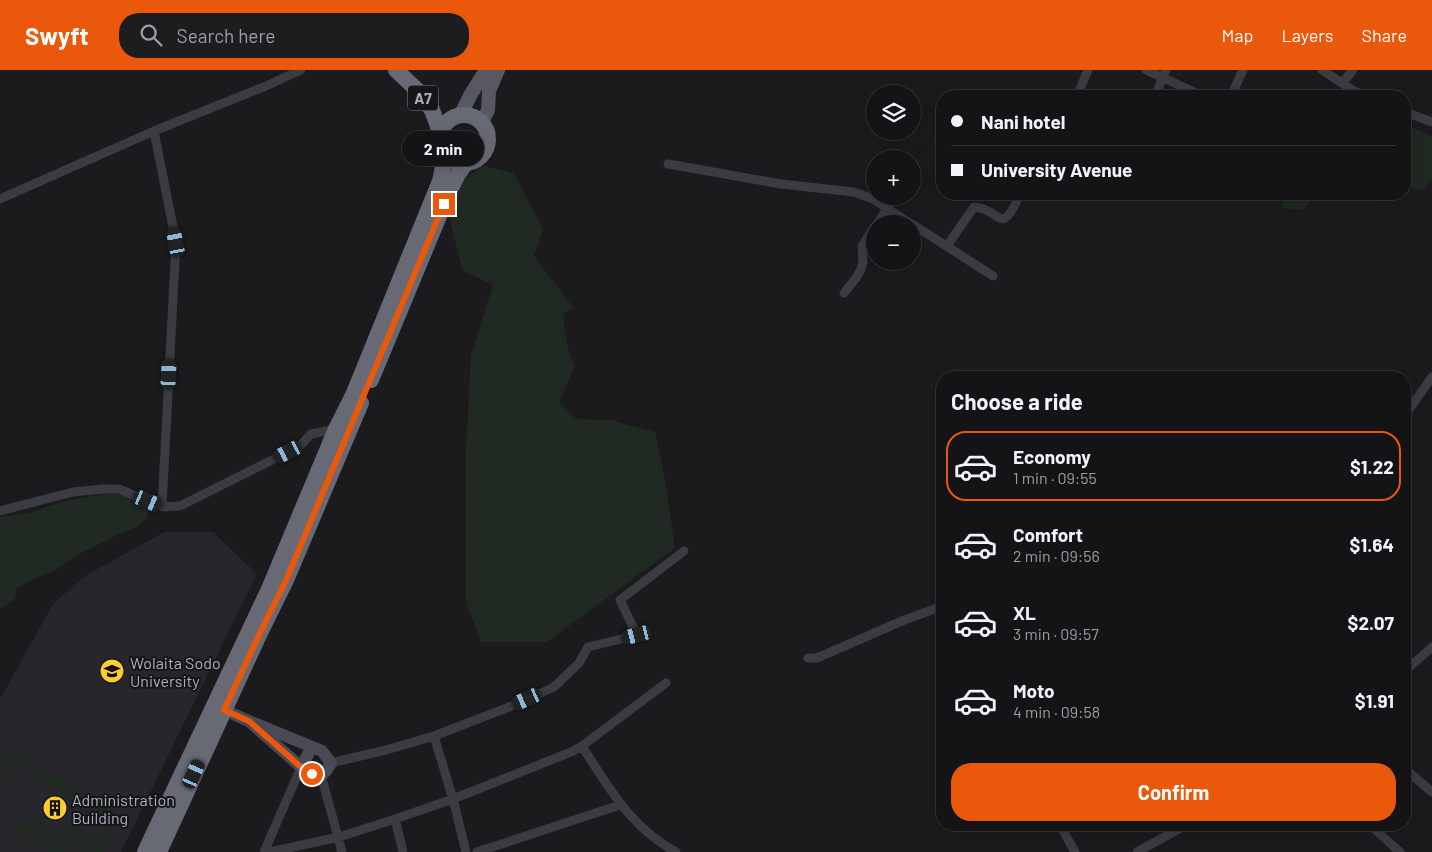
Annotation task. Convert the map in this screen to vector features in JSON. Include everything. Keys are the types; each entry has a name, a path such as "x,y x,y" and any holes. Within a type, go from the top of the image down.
{"highway":[{"name":"A7","path":"159,852 287,578 342,432 354,393 440,181 444,162 443,151 440,142 440,132 432,110 417,90 396,70"},
{"name":"A7","path":"410,70 456,116"},
{"name":"A7","path":"145,852 342,432 449,192 466,163 475,161 482,156 487,148 489,139 487,130 476,117 456,116 445,124 440,132"},
{"path":"443,151 449,158 457,162 466,163"}],"main road":[{"name":"A7","path":"456,116 486,70"},
{"name":"A7","path":"482,122 488,110 489,91 498,70"}],"street":[{"path":"0,199 154,131 301,70"},
{"path":"1080,90 1088,70"},
{"path":"1146,70 1165,74 1193,90"},
{"path":"1234,90 1243,70"},
{"path":"1322,70 1353,90"},
{"path":"1342,82 1353,70"},
{"path":"1158,90 1165,74"},
{"path":"1411,114 1432,122"},
{"path":"154,131 176,242 162,507"},
{"path":"668,164 781,184 854,192 873,199 897,215"},
{"path":"947,246 974,206 998,218 1003,218 1008,217 1018,200"},
{"path":"883,215 887,209"},
{"path":"921,230 994,276"},
{"path":"844,293 861,268 862,246 866,240"},
{"path":"1411,407 1432,377"},
{"path":"0,511 73,492 104,489 118,489 162,507 180,506 300,446 312,434 342,432"},
{"path":"321,775 331,762 386,750 434,736 514,705 554,687 579,663 588,647 637,635 620,600 684,551"},
{"path":"808,658 817,658 936,608"},
{"path":"1411,666 1430,652"},
{"path":"270,852 338,837 395,819 453,799 571,752 582,746 666,682"},
{"path":"224,710 322,751 331,762"},
{"path":"249,721 301,767 312,774 321,775"},
{"path":"434,736 453,799 466,852"},
{"path":"582,746 620,805 644,830 671,851"},
{"path":"264,852 301,767 312,747"},
{"path":"1411,774 1432,792"},
{"path":"321,775 342,852"},
{"path":"477,852 620,805"},
{"path":"395,819 403,852"},
{"path":"1063,831 1075,852"},
{"path":"1136,852 1175,831"},
{"path":"1377,831 1400,852"}],"shaded area":[{"path":"1411,127 1432,136 1432,180 1422,191 1411,187"},
{"path":"482,165 514,173 543,230 534,256 573,307 563,315 568,349 575,367 559,402 576,419 611,420 655,432 665,479 675,548 547,642 481,642 466,603 466,449 471,355 493,285 463,271 448,214 461,182"},
{"path":"1281,200 1310,200 1305,210 1282,208"},
{"path":"113,493 129,496 149,505 146,519 138,526 76,556 54,571 17,588 15,599 0,609 0,517 29,513 69,500"},
{"name":"Wolaita Sodo University","path":"164,532 213,532 257,574 121,852 0,852 0,699 53,604 85,576"},
{"path":"20,755 0,787 5,763"},
{"path":"23,756 33,762 27,771 18,765"},
{"path":"37,765 72,786 67,795 32,773"},
{"path":"78,790 112,809 106,818 73,798"},
{"path":"114,812 119,817 105,852 91,852"},
{"path":"35,817 53,829 50,834 31,822"},
{"path":"17,819 42,835 36,843 12,827"},
{"path":"70,824 93,838 98,832 92,843 63,826"},
{"path":"57,827 90,847 87,852 54,832"},
{"path":"51,840 70,852 51,852 45,849"}],"place":[{"name":"Wolaita Sodo University","path":"112,671"},
{"name":"Administration Building","path":"55,808"}],"route":[{"path":"312,774 301,767 249,721 224,710 287,578 444,204"}]}
